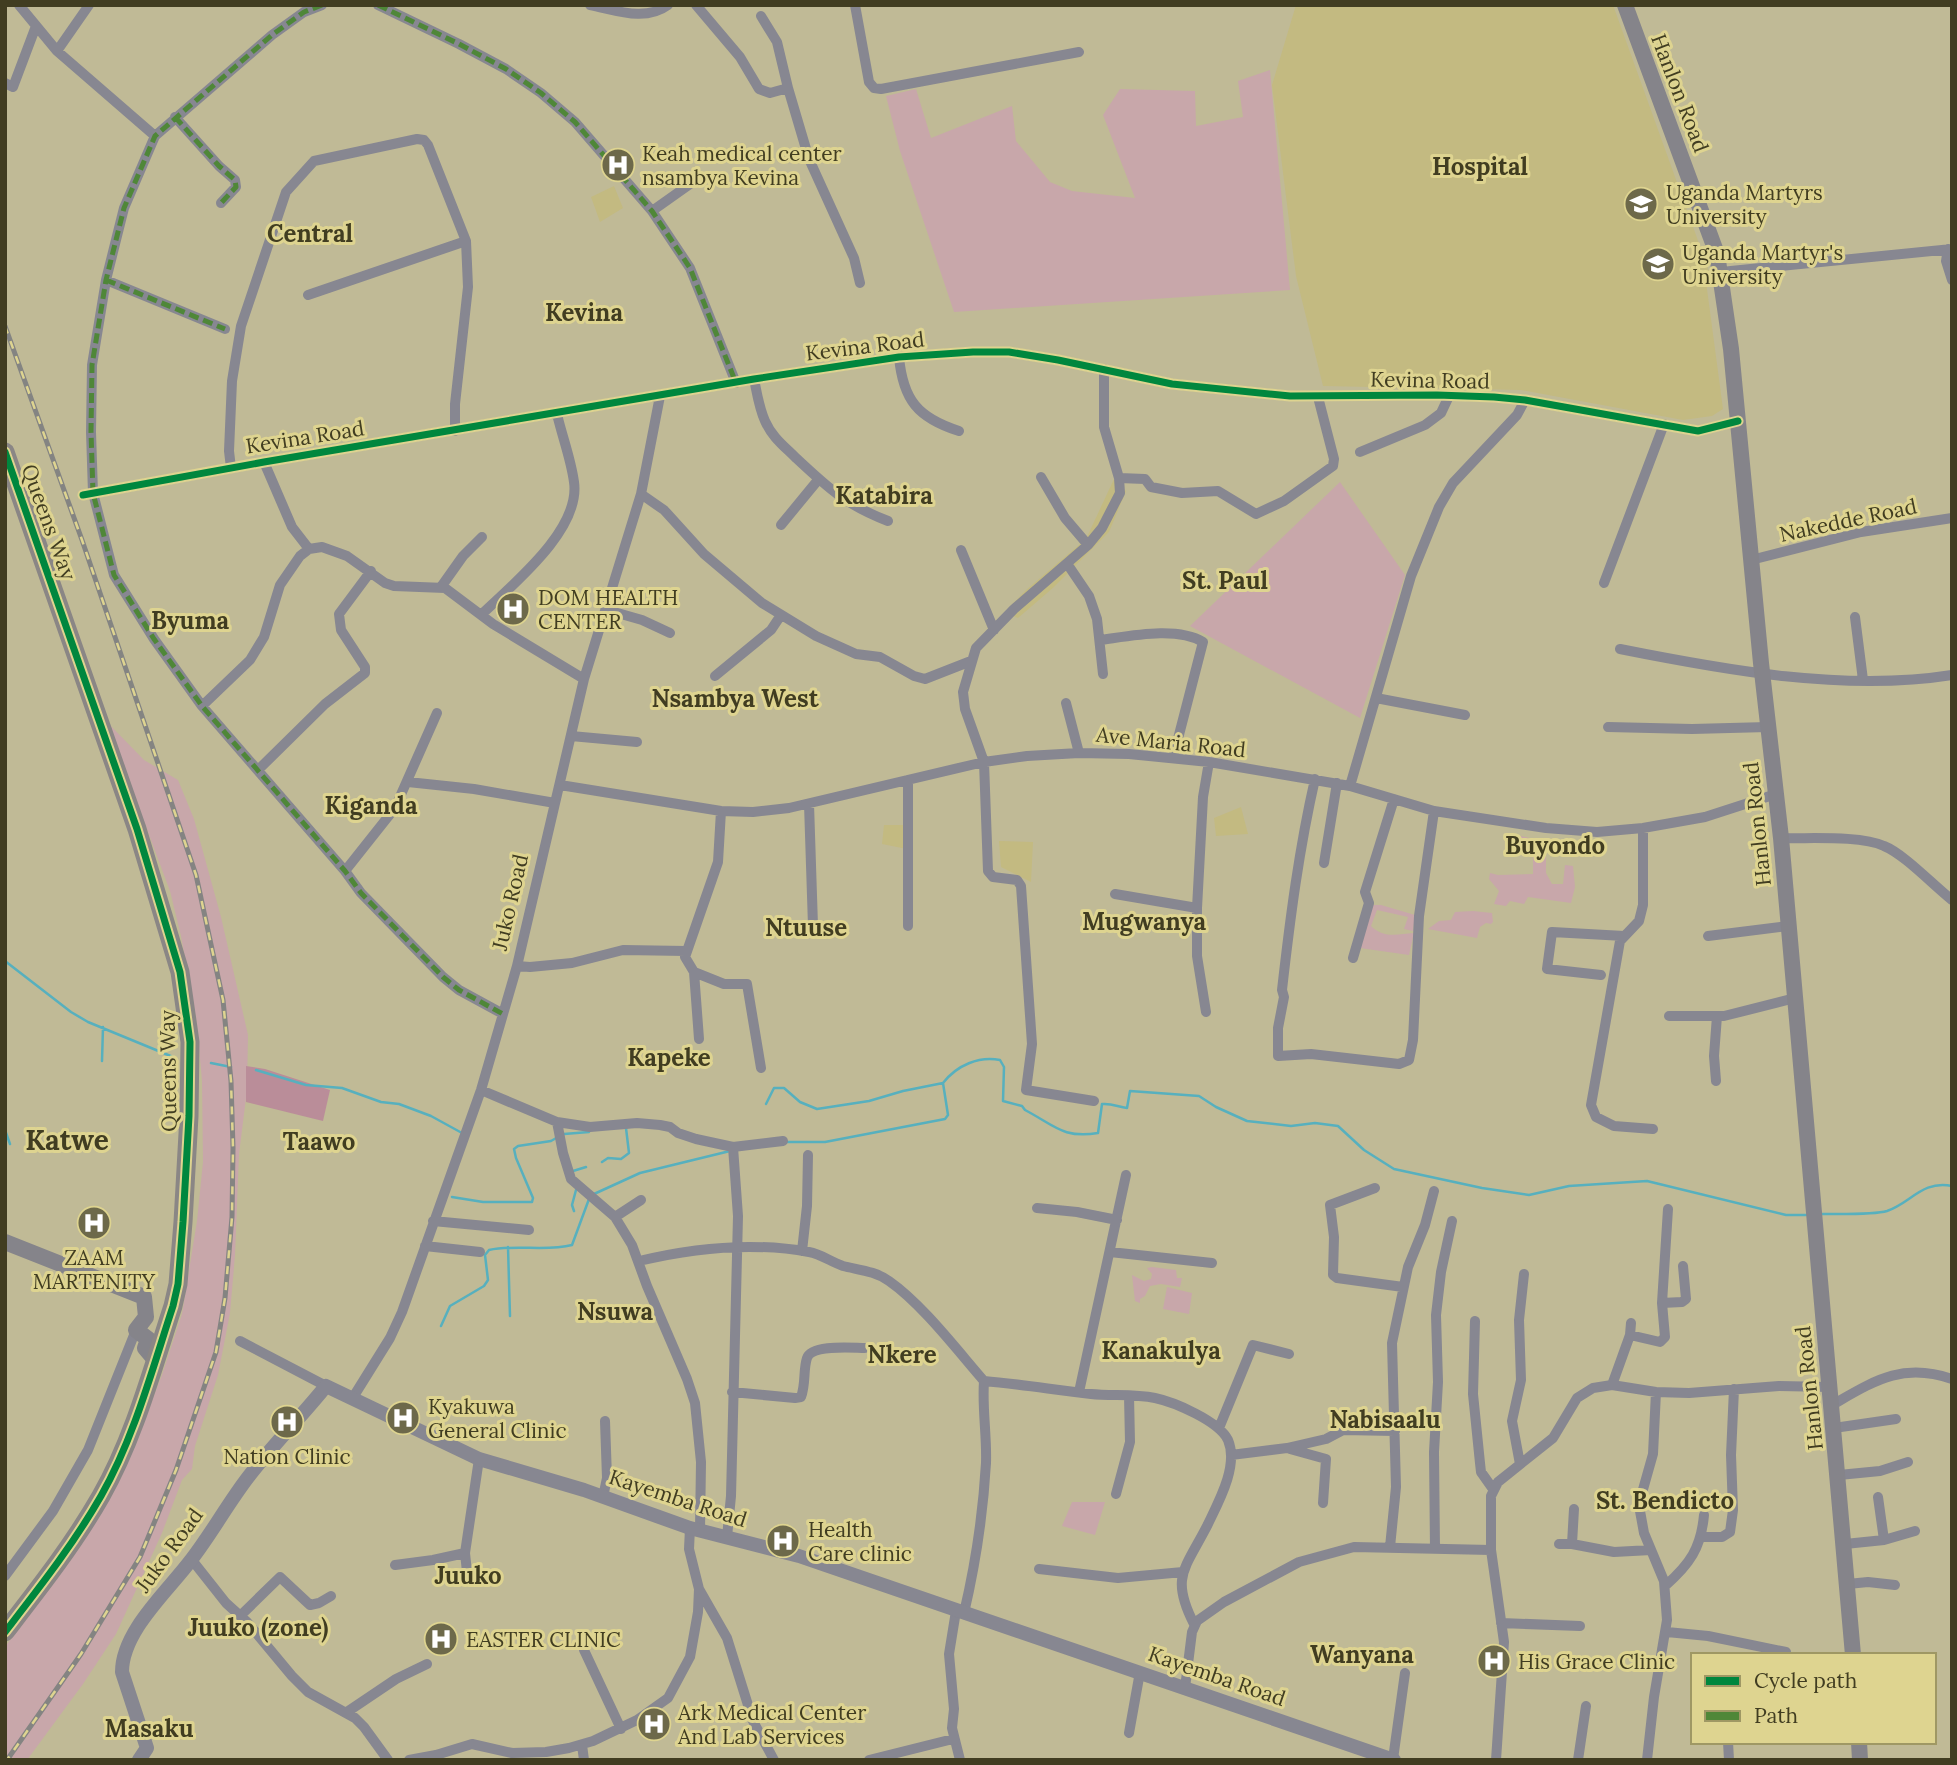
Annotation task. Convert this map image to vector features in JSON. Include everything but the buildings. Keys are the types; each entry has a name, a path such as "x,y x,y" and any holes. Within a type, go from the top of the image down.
{"highway":[{"name":"Queens Way","path":"5,452 137,829 180,972 190,1042 186,1194 178,1284 156,1362 125,1447 101,1496 64,1554 5,1632"}],"main road":[{"name":"Hanlon Road","path":"1625,5 1713,242 1721,272 1781,838 1853,1653"},
{"path":"5,1242 144,1297 146,1317 136,1330 148,1339 145,1348 156,1362"}],"street":[{"path":"19,5 57,51 155,136"},
{"path":"57,51 89,5"},
{"path":"322,5 304,12 272,35 155,136 124,208 106,280 92,365 88,494 114,575 153,639 202,706 259,769 361,893 443,977 459,990 503,1014"},
{"path":"377,5 506,69 541,93 575,122 652,211 690,268 736,383"},
{"path":"590,5 647,14 658,12 668,5"},
{"path":"696,5 740,57 759,89 770,93 788,88"},
{"path":"855,5 869,82 874,88 881,89 1079,52"},
{"path":"761,16 777,42 809,159 854,258 860,283"},
{"path":"5,83 13,87 36,26"},
{"path":"176,117 219,166 235,180 236,187 221,203"},
{"path":"231,468 229,451 232,381 241,326 286,192 314,161 417,139 424,140 428,145 466,241 468,288 454,404 455,430"},
{"path":"652,211 700,177"},
{"path":"308,295 466,241"},
{"path":"1721,272 1950,249 1946,261 1952,280"},
{"path":"106,280 225,329"},
{"name":"Kevina Road","path":"88,494 264,461 660,397 754,379 899,357 973,352 1009,352 1172,384 1290,396 1449,396 1525,400 1698,431 1738,421"},
{"path":"899,357 901,381 915,406 941,426 959,431"},
{"path":"1094,1101 1026,1090 1032,1044 1021,886 1017,880 993,877 988,872 984,762 963,697 976,648 1088,545 1102,528 1117,500 1121,487 1104,427 1104,369"},
{"path":"754,379 764,420 775,439 818,481 853,506 888,521"},
{"path":"1360,452 1425,425 1441,413 1449,396"},
{"name":"Juko Road","path":"352,1399 390,1338 402,1312 481,1090 517,966 584,679 642,494 660,397"},
{"path":"1119,478 1145,479 1151,487 1171,492 1194,494 1218,491 1256,514 1283,501 1333,466 1334,459 1318,397"},
{"path":"1350,786 1415,564 1438,507 1453,483 1517,415 1525,400"},
{"path":"481,615 528,569 563,527 569,515 574,482 556,414"},
{"path":"1604,583 1664,424"},
{"path":"264,461 292,527 309,549"},
{"path":"1041,477 1065,518 1088,545"},
{"path":"781,525 818,481"},
{"path":"642,494 664,510 704,554 762,603 841,649 880,657 914,676 925,679 960,663 971,661"},
{"name":"Nakedde Road","path":"1751,560 1861,532 1952,518"},
{"path":"441,587 463,556 482,537"},
{"path":"202,706 250,660 264,637 280,585 300,556 309,549 322,547 333,549 371,571 385,583 394,586 441,587 451,591 481,615 584,679"},
{"path":"961,550 994,630"},
{"path":"1068,565 1089,596 1101,639 1103,674"},
{"path":"259,769 325,704 365,673 365,667 341,630 339,614 371,571"},
{"path":"607,610 642,620 670,633"},
{"path":"715,676 771,630 780,615"},
{"path":"1855,617 1863,680"},
{"path":"1101,639 1163,633 1196,638 1203,642 1173,758"},
{"path":"1620,649 1762,672 1863,680 1908,681 1952,675"},
{"path":"1376,698 1465,715"},
{"path":"1066,703 1079,753"},
{"path":"345,871 385,823 408,782 436,713"},
{"path":"1608,727 1768,727"},
{"path":"571,736 637,742"},
{"name":"Ave Maria Road","path":"560,785 720,811 764,811 809,804 984,762 1079,753 1209,762 1337,783 1434,811 1546,828 1597,832 1643,828 1705,817 1776,794"},
{"path":"1206,1012 1197,956 1197,908 1203,797 1209,762"},
{"path":"1315,779 1302,837 1289,919 1282,990 1284,997 1278,1028 1278,1056 1311,1054 1399,1064 1409,1060 1413,1040 1419,916 1434,811"},
{"path":"908,780 908,926"},
{"path":"408,782 474,789 555,803"},
{"path":"1324,863 1337,783"},
{"path":"1353,958 1368,905 1365,892 1394,799"},
{"path":"809,804 813,926"},
{"path":"720,811 718,862 685,960 694,972 724,984 747,984 761,1068"},
{"path":"1643,828 1643,905 1639,921 1620,941 1591,1105 1596,1117 1614,1126 1653,1129"},
{"path":"1781,838 1857,841 1886,846 1952,900"},
{"path":"1115,894 1197,908"},
{"path":"1708,936 1788,926"},
{"path":"1601,975 1547,969 1552,932 1623,936"},
{"path":"517,966 572,963 622,950 687,951"},
{"path":"694,972 699,1039"},
{"path":"1668,1016 1717,1016 1795,998"},
{"path":"1716,1081 1714,1056 1717,1016"},
{"path":"481,1090 557,1122 590,1127 637,1123 660,1125 696,1139 733,1147 783,1140"},
{"path":"557,1122 571,1179 615,1217 632,1245 692,1394 701,1462 695,1529 689,1549 699,1589 727,1638 753,1721 774,1760"},
{"path":"727,1537 731,1496 737,1216 733,1147"},
{"path":"802,1251 808,1155"},
{"path":"1079,1392 1126,1175"},
{"path":"1375,1188 1330,1205 1334,1237 1333,1275 1337,1278 1404,1287"},
{"path":"1390,1547 1396,1494 1392,1343 1408,1266 1425,1225 1434,1191"},
{"path":"615,1217 641,1200"},
{"path":"1037,1208 1117,1220"},
{"path":"1630,1335 1660,1342 1663,1340 1662,1303 1668,1209"},
{"path":"433,1221 528,1230"},
{"path":"1435,1549 1434,1452 1438,1382 1436,1315 1441,1272 1452,1221"},
{"path":"425,1246 480,1252"},
{"path":"639,1261 683,1250 769,1248 802,1251 886,1278 907,1296 984,1381 982,1407 985,1465 978,1554 949,1654 954,1701 953,1738 960,1760"},
{"path":"1110,1252 1212,1263"},
{"path":"1662,1303 1682,1303 1686,1299 1684,1266"},
{"path":"1520,1464 1512,1421 1521,1380 1519,1320 1524,1274"},
{"path":"1475,1321 1473,1394 1480,1463 1481,1472 1493,1489"},
{"path":"1612,1385 1630,1335 1631,1323"},
{"path":"5,1576 53,1511 88,1450 136,1330"},
{"name":"Kayemba Road","path":"240,1340 326,1387 479,1459 695,1529 799,1556 1394,1759"},
{"path":"1219,1428 1253,1345 1289,1354"},
{"path":"732,1392 795,1398 801,1396 804,1390 808,1355 812,1351 865,1348"},
{"path":"1832,1405 1884,1377 1899,1373 1922,1372 1952,1379"},
{"path":"984,1381 1163,1400 1209,1420 1227,1439 1231,1465 1216,1507 1183,1572 1182,1599 1194,1624 1185,1688"},
{"path":"1496,1760 1504,1642 1491,1550 1491,1496 1493,1489 1509,1471 1553,1438 1572,1405 1582,1394 1593,1388 1612,1385 1656,1392 1689,1393 1779,1386 1830,1387"},
{"name":"Juko Road","path":"139,1760 147,1748 122,1672 127,1643 164,1592 192,1560 250,1474 326,1387"},
{"path":"1702,1537 1722,1537 1730,1532 1734,1389"},
{"path":"1647,1760 1656,1687 1667,1632 1665,1586 1644,1532 1640,1511 1654,1449 1656,1392"},
{"path":"1116,1494 1130,1442 1129,1396"},
{"path":"1834,1429 1896,1419"},
{"path":"603,1497 607,1478 605,1421"},
{"path":"1231,1455 1287,1448 1326,1439 1343,1430 1395,1431"},
{"path":"1287,1448 1326,1459 1323,1503"},
{"path":"467,1572 466,1553 479,1459"},
{"path":"1839,1475 1880,1471 1908,1462"},
{"path":"1878,1497 1884,1540"},
{"path":"1572,1544 1574,1509"},
{"path":"1665,1586 1682,1570 1702,1537 1704,1515"},
{"path":"1844,1544 1884,1540 1915,1531"},
{"path":"1559,1544 1614,1552 1651,1550"},
{"path":"1194,1624 1224,1602 1299,1562 1354,1547 1491,1550"},
{"path":"395,1565 466,1553"},
{"path":"192,1560 226,1603 292,1676 308,1692 347,1712 364,1727 388,1760"},
{"path":"1039,1569 1118,1578 1183,1572"},
{"path":"240,1616 280,1577 310,1605 331,1596"},
{"path":"1848,1584 1868,1582 1895,1585"},
{"path":"410,1760 472,1744 525,1754 582,1745 621,1729 668,1698 690,1657 699,1589"},
{"path":"1501,1623 1580,1626"},
{"path":"1667,1632 1708,1636 1786,1652"},
{"path":"584,1650 621,1729"},
{"path":"347,1712 397,1679 427,1664"},
{"path":"1129,1733 1140,1672"},
{"path":"1394,1759 1405,1673"},
{"path":"1578,1760 1586,1706"},
{"path":"869,1760 953,1738"},
{"path":"1343,1743 1343,1760"},
{"path":"582,1745 584,1760"}],"shaded area":[{"path":"1296,5 1613,5 1709,271 1705,274 1723,409 1712,416 1683,420 1521,390 1323,386 1296,276 1272,85"},
{"path":"1270,70 1290,290 954,312 900,151 886,96 916,89 931,138 1012,106 1016,141 1050,182 1072,191 1135,198 1103,115 1120,89 1195,91 1196,126 1243,117 1238,81"},
{"path":"614,186 623,208 600,222 591,197"},
{"path":"1114,479 1126,491 1109,532 1054,587 1018,618 1004,613 1026,590 1086,539"},
{"path":"1340,482 1405,575 1360,718 1190,626"},
{"path":"107,722 144,760 178,780 194,819 221,917 248,1035 247,1090 239,1154 230,1313 218,1375 195,1446 192,1469 182,1480 162,1533 116,1634 27,1760 5,1760 5,1647 44,1594 130,1456 162,1375 182,1314 197,1221 203,1162 202,1081 197,1025 181,936 170,891"},
{"path":"1241,807 1248,834 1216,836 1214,818"},
{"path":"884,825 909,825 907,849 882,844"},
{"path":"1514,837 1538,840 1562,840 1564,845 1546,848 1546,873 1552,884 1563,884 1565,865 1573,866 1575,887 1571,903 1528,897 1524,904 1510,901 1506,906 1494,904 1499,891 1489,879 1490,873 1533,874 1533,854 1510,854"},
{"path":"999,841 1033,842 1031,882 1001,867"},
{"path":"1370,905 1381,905 1415,915 1413,931 1404,929 1408,917 1377,910 1371,926 1386,934 1414,933 1409,955 1360,948"},
{"path":"1455,912 1492,913 1493,922 1480,927 1477,938 1428,929 1439,921 1451,920"},
{"path":"246,1066 265,1069 330,1090 323,1121 246,1102"},
{"path":"1147,1268 1176,1270 1177,1278 1182,1278 1180,1287 1161,1284 1150,1286 1140,1303 1135,1301 1132,1275 1144,1281 1151,1279 1152,1274"},
{"path":"1167,1287 1192,1293 1189,1314 1163,1309"},
{"path":"1072,1502 1105,1502 1095,1535 1062,1526"}],"waterway":[{"path":"5,961 88,1022 173,1057"},
{"path":"102,1061 103,1027"},
{"path":"785,1142 825,1142 945,1119 948,1115 943,1083 955,1071 969,1063 992,1059 1000,1060 1004,1067 1003,1101 1022,1106 1052,1125 1076,1134 1098,1133 1102,1104 1127,1108 1130,1091 1199,1096 1247,1121 1291,1126 1315,1123 1338,1126 1364,1150 1394,1169 1482,1188 1529,1195 1569,1186 1647,1181 1786,1215 1806,1215"},
{"path":"211,1063 231,1067"},
{"path":"256,1070 306,1085 342,1088 381,1102 399,1104 431,1116 462,1133"},
{"path":"766,1104 774,1088 784,1088 800,1102 817,1109 869,1101 943,1083"},
{"path":"602,1162 608,1158 621,1159 629,1153 626,1128"},
{"path":"5,1130 10,1144"},
{"path":"564,1134 589,1132"},
{"path":"452,1197 483,1202 532,1202 533,1198 514,1149 558,1137"},
{"path":"594,1194 640,1173 730,1151"},
{"path":"573,1171 586,1167"},
{"path":"1820,1214 1887,1211 1925,1189 1952,1186"},
{"path":"574,1211 572,1205 576,1190"},
{"path":"441,1326 450,1306 484,1286 488,1280 485,1255 489,1250 572,1245 589,1199"},
{"path":"508,1247 510,1316"}],"railway":[{"path":"5,326 82,540 196,875 223,1000 231,1081 233,1148 232,1217 225,1298 216,1352 176,1470 140,1557 81,1654 7,1760"}],"marked path":[{"path":"322,5 304,12 272,35 155,136 124,208 106,280 92,365 93,493 114,575 154,639 202,706 361,893 443,977 459,990 503,1014"},
{"path":"378,5 506,69 541,93 575,122 652,211 690,268 736,383"},
{"path":"175,117 235,180 236,187 221,203"},
{"path":"106,280 225,329"}],"cycle path":[{"path":"83,495 754,379 899,357 973,352 1009,352 1172,384 1290,396 1494,397 1525,400 1698,431 1738,421"},
{"path":"5,452 137,829 180,972 190,1042 183,1222 178,1284 173,1306 141,1403 113,1474 67,1549 5,1632"}],"place":[{"name":"Keah medical center nsambya Kevina","path":"618,165"},
{"name":"Uganda Martyrs University","path":"1641,204"},
{"name":"Uganda Martyr's University","path":"1658,264"},
{"name":"DOM HEALTH CENTER","path":"513,609"},
{"name":"ZAAM MARTENITY","path":"94,1223"},
{"name":"Kyakuwa General Clinic","path":"403,1418"},
{"name":"Nation Clinic","path":"287,1422"},
{"name":"Health Care clinic","path":"783,1541"},
{"name":"EASTER CLINIC","path":"441,1639"},
{"name":"His Grace Clinic","path":"1494,1661"},
{"name":"Ark Medical Center And Lab Services","path":"654,1724"}],"district":[{"name":"Hospital","path":"1480,166"},
{"name":"Central","path":"310,233"},
{"name":"Kevina","path":"584,312"},
{"name":"Katabira","path":"884,495"},
{"name":"St. Paul","path":"1225,580"},
{"name":"Byuma","path":"190,620"},
{"name":"Nsambya West","path":"735,698"},
{"name":"Kiganda","path":"371,805"},
{"name":"Buyondo","path":"1555,845"},
{"name":"Mugwanya","path":"1144,921"},
{"name":"Ntuuse","path":"806,927"},
{"name":"Kapeke","path":"669,1057"},
{"name":"Katwe","path":"67,1140"},
{"name":"Taawo","path":"319,1141"},
{"name":"Nsuwa","path":"615,1311"},
{"name":"Kanakulya","path":"1161,1350"},
{"name":"Nkere","path":"902,1354"},
{"name":"Nabisaalu","path":"1385,1419"},
{"name":"St. Bendicto","path":"1665,1500"},
{"name":"Juuko","path":"468,1575"},
{"name":"Juuko (zone)","path":"258,1627"},
{"name":"Wanyana","path":"1362,1654"},
{"name":"Masaku","path":"149,1728"}]}
